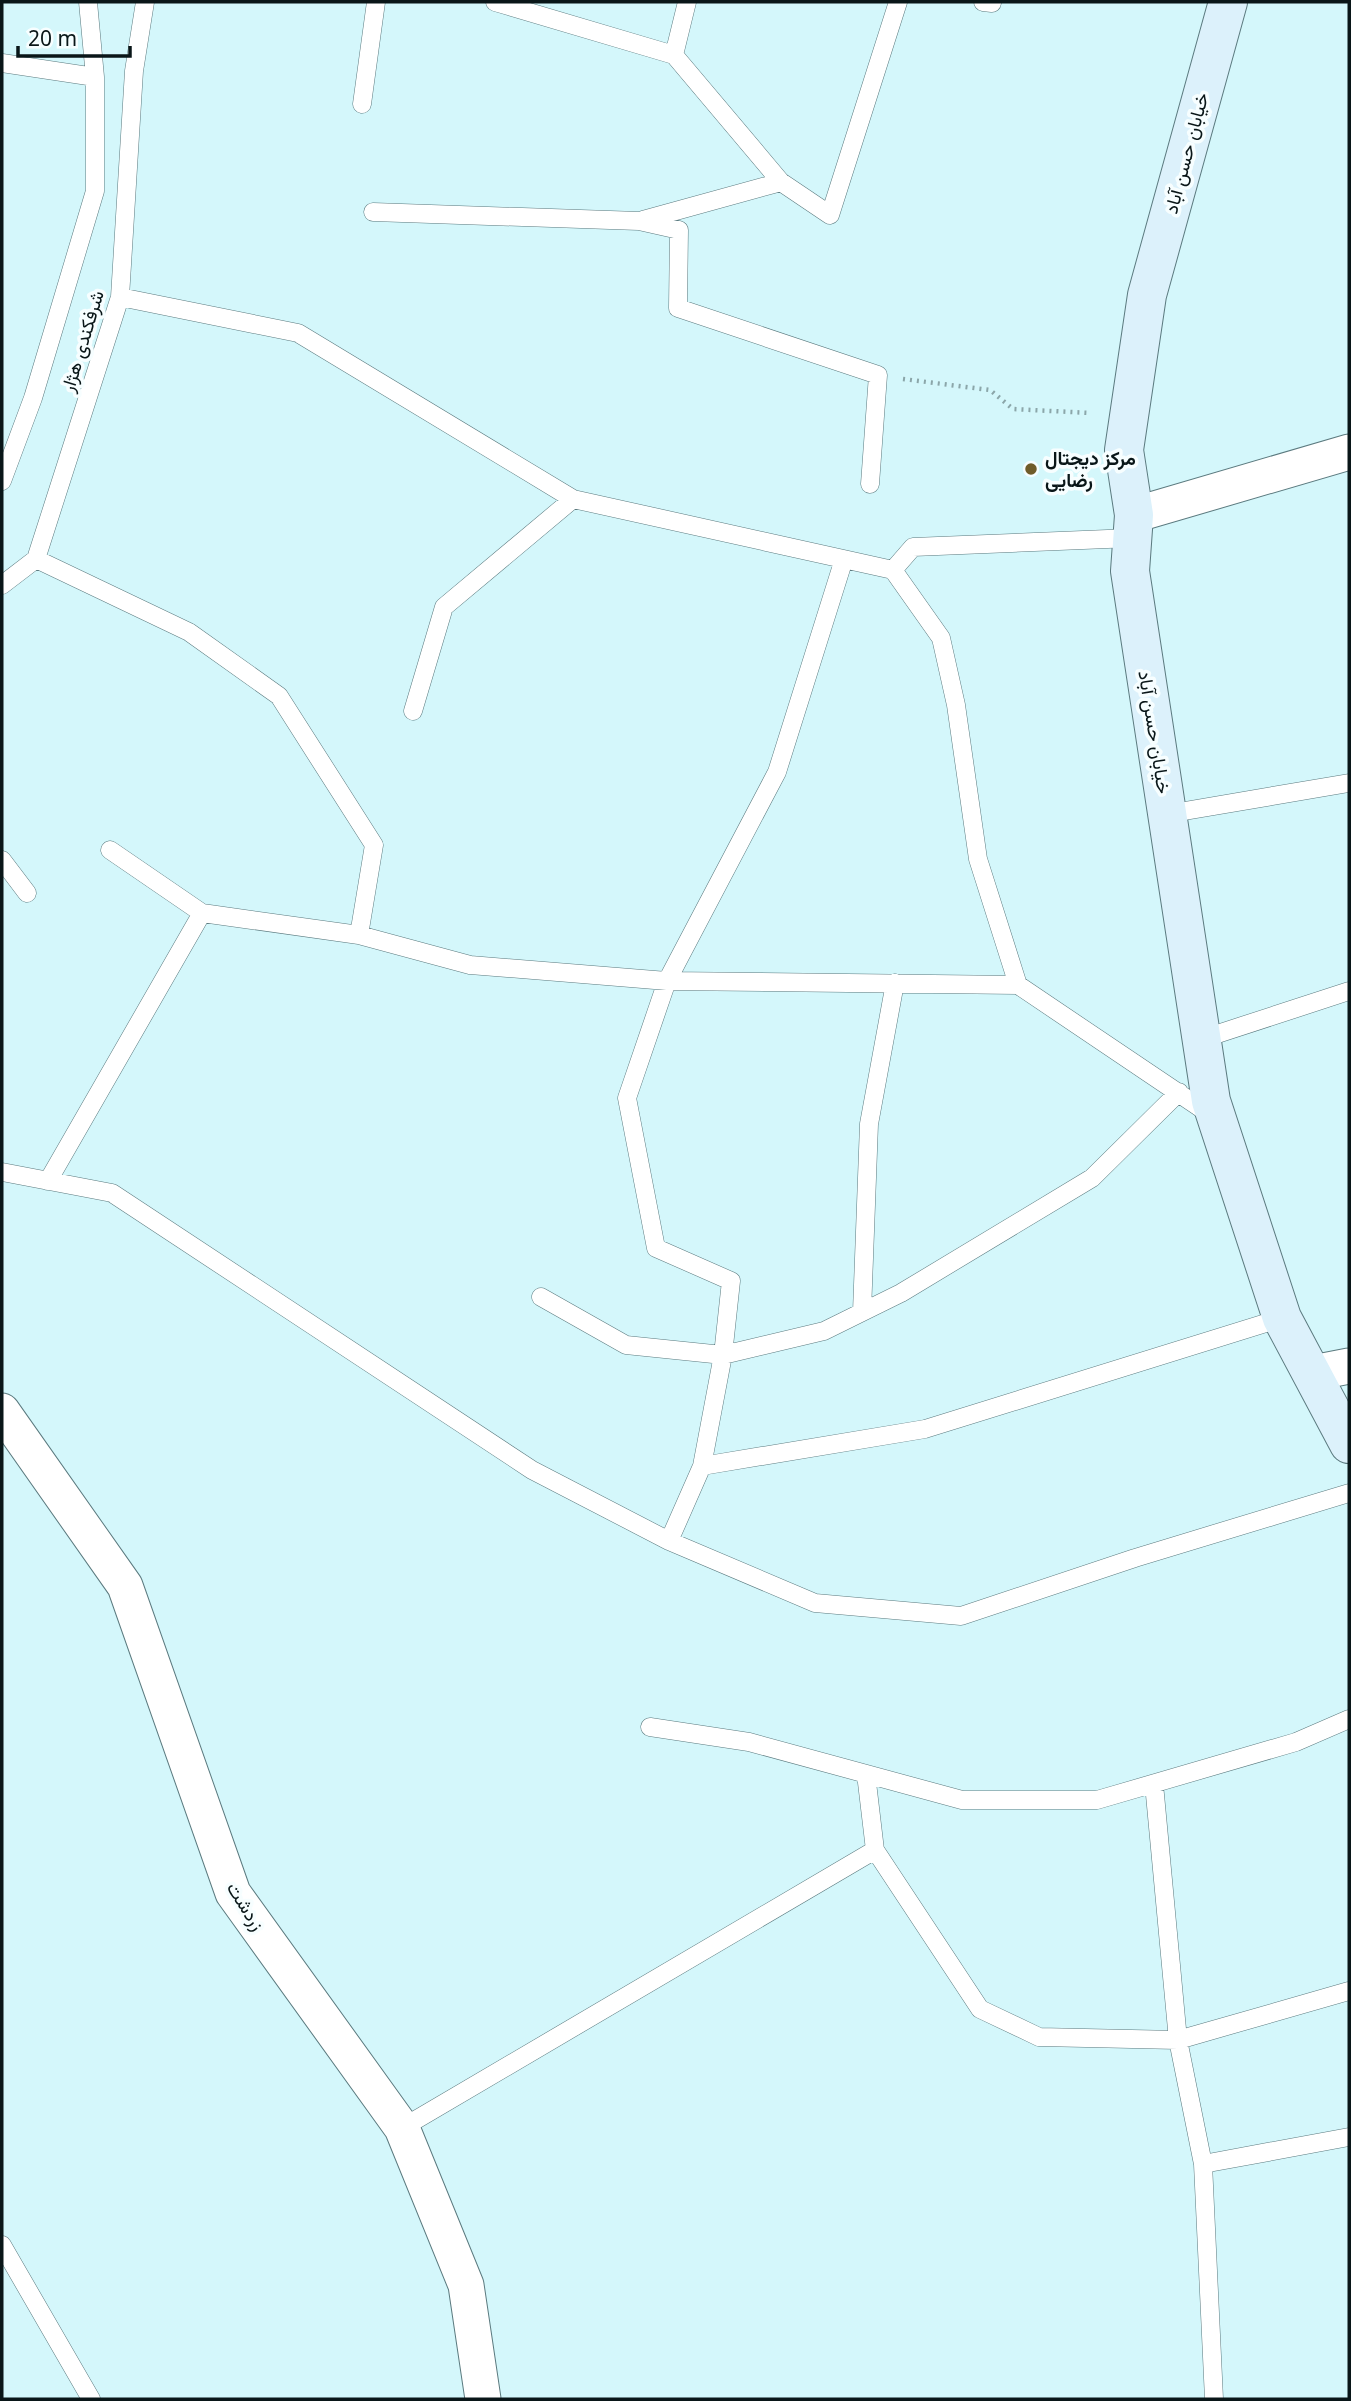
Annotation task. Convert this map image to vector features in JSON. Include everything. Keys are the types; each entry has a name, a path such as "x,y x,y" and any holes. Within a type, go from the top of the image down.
{"main road":[{"name":"خیابان حسن آباد","path":"1228,2 1147,295 1124,450 1133,527 1130,571 1211,1101 1282,1318 1331,1369 1349,1444"}],"street":[{"path":"1133,527 1349,452"},
{"name":"زردشت","path":"2,1411 125,1586 233,1893 402,2128 466,2285 483,2399"}],"lane":[{"path":"2,481 33,398 95,191 95,77 88,2"},
{"name":"شرفکندی هژار","path":"36,559 120,297 134,71 145,2"},
{"path":"362,104 376,2"},
{"path":"495,2 674,54 781,182 830,215 898,2"},
{"path":"674,54 687,2"},
{"path":"2,63 95,77"},
{"path":"639,221 781,182"},
{"path":"373,212 639,221 679,230 678,308 878,375 870,484"},
{"path":"120,297 298,333 573,499 893,570 941,638 956,705 978,859 1017,985"},
{"path":"413,711 444,607 573,499"},
{"path":"893,570 913,547 1133,527"},
{"path":"2,585 36,559 189,632 279,696 374,845 359,935"},
{"path":"669,1541 702,1465 723,1355 732,1281 656,1248 627,1098 667,981 776,772 844,559"},
{"path":"1167,814 1349,783"},
{"path":"110,850 202,914 359,935 470,965 667,981 1017,985 1217,1119"},
{"path":"2,860 27,893"},
{"path":"48,1181 202,914"},
{"path":"862,1312 869,1124 895,983"},
{"path":"1202,1040 1349,991"},
{"path":"541,1297 626,1345 723,1355 824,1331 901,1293 1092,1178 1179,1093"},
{"path":"2,1172 112,1193 532,1471 669,1541 815,1603 961,1616 1135,1558 1349,1493"},
{"path":"702,1465 925,1429 1282,1318"},
{"path":"650,1727 749,1742 962,1800 1097,1800 1296,1742 1349,1718"},
{"path":"866,1774 875,1850 980,2009 1039,2037 1178,2040 1349,1991"},
{"path":"1154,1784 1178,2040 1203,2164 1214,2399"},
{"path":"402,2128 875,1850"},
{"path":"1203,2164 1349,2137"},
{"path":"2,2245 91,2399"}],"path":[{"path":"878,375 990,390 1013,409 1130,416"}],"place":[{"name":"مرکز دیجتال رضایی","path":"1031,469"}]}
